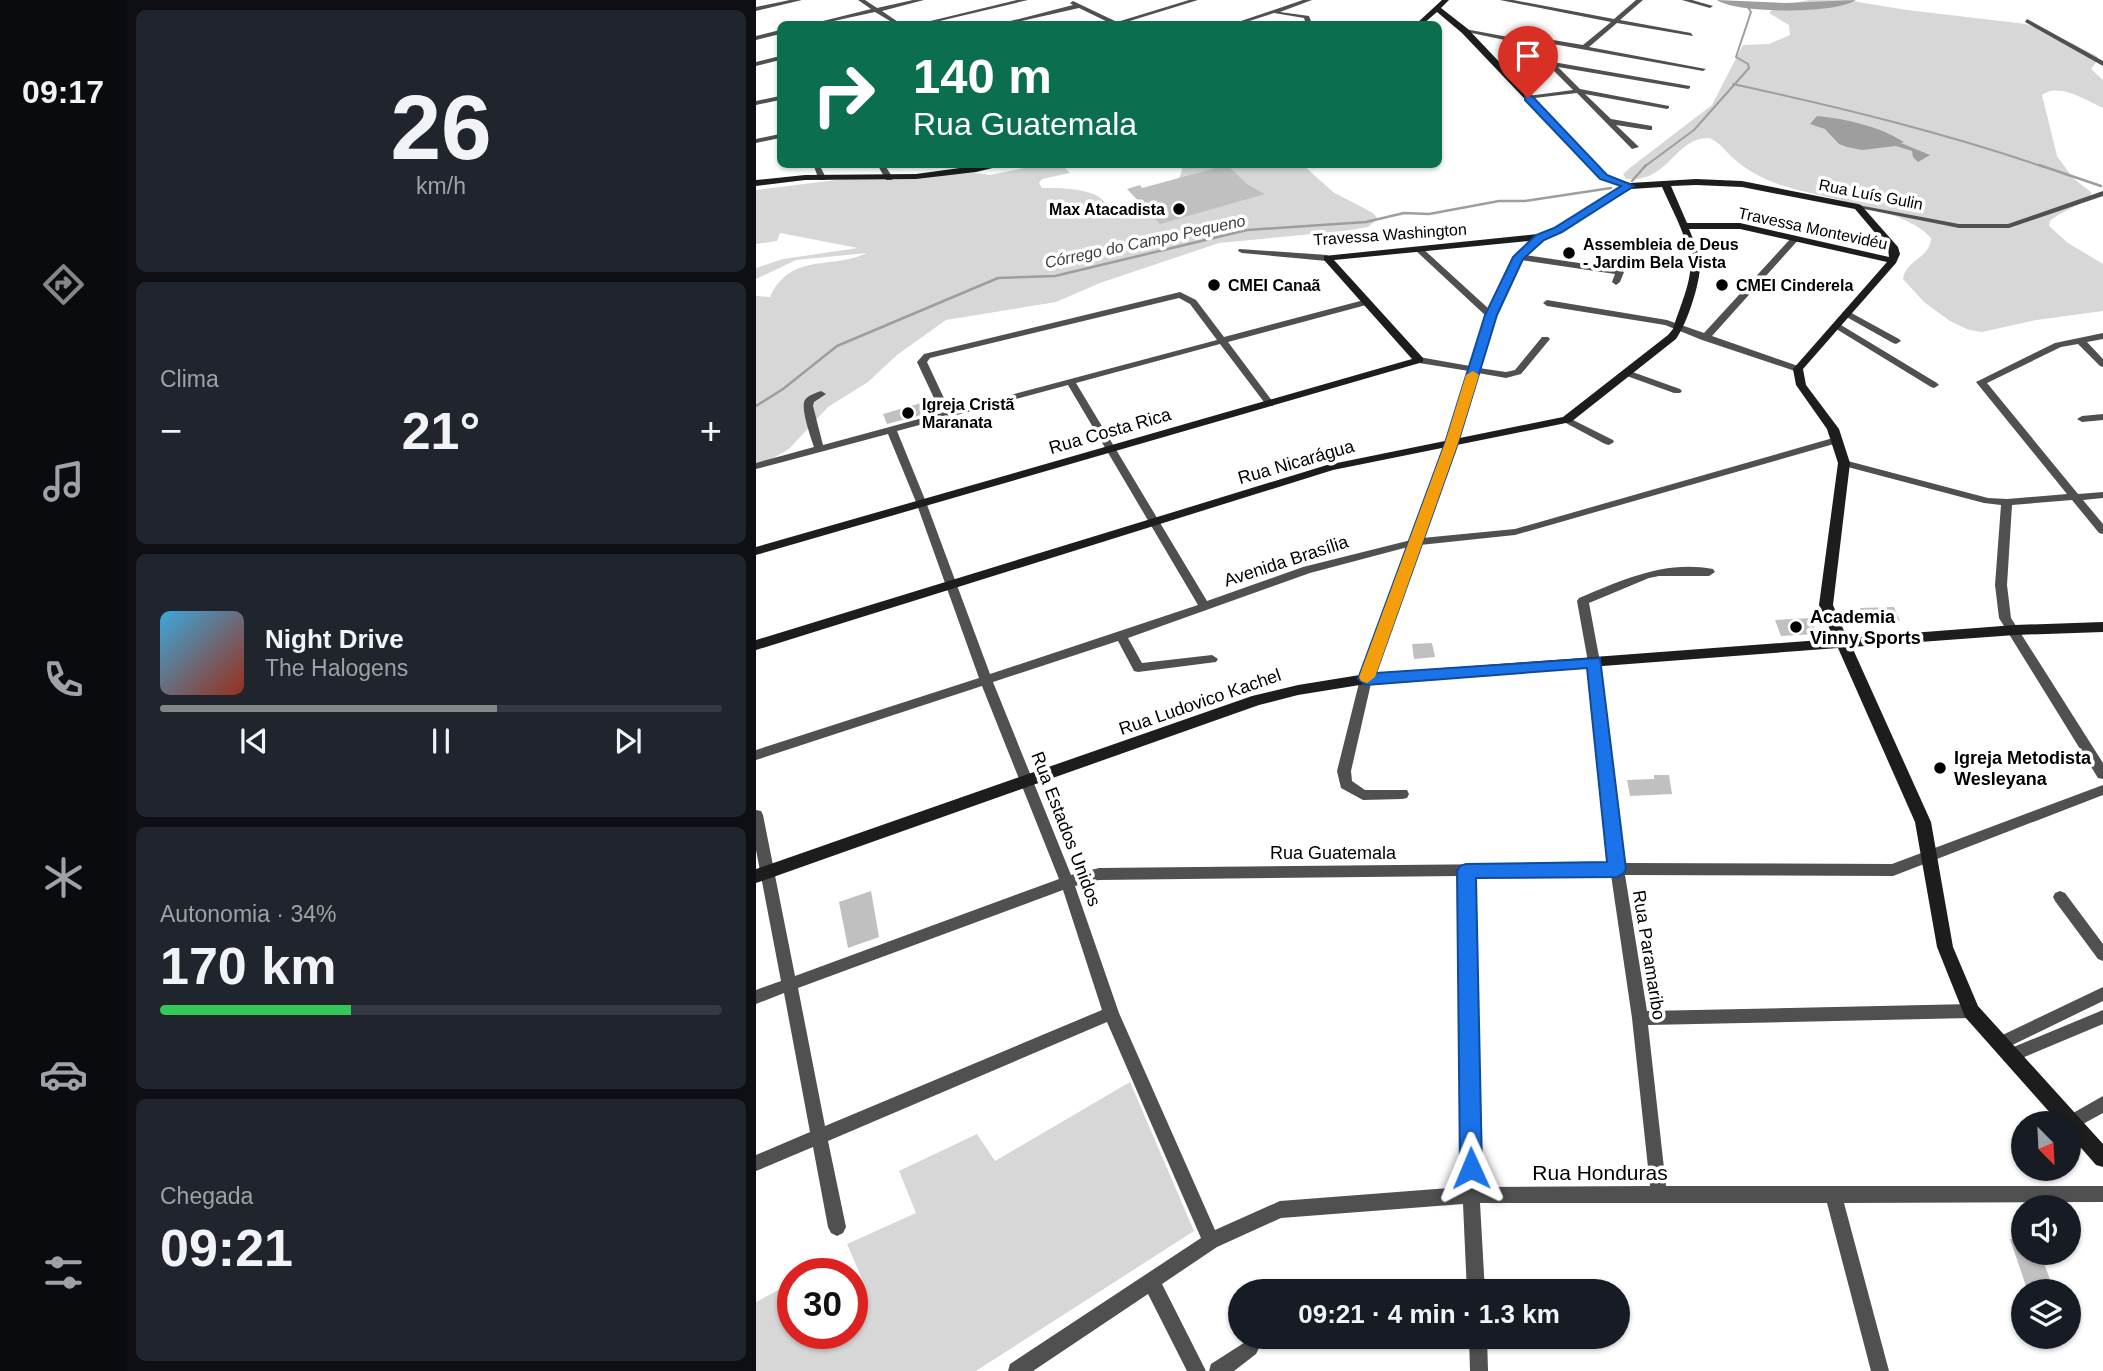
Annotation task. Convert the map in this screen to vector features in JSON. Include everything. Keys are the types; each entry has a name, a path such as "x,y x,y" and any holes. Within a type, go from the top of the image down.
{"main road":[{"path":"1422,21 1446,0"},
{"path":"1437,8 1465,31 1604,177 1629,186"},
{"path":"756,183 798,177 889,178 935,175 980,168"},
{"name":"Rua Luís Gulin","path":"1629,186 1707,182 1742,184 1858,207"},
{"name":"Rua Nicarágua","path":"756,645 1331,467 1567,420 1672,337 1678,328 1695,275 1695,260 1665,184"},
{"path":"1540,237 1558,230 1629,186"},
{"path":"1858,207 1893,247 1893,261 1798,369 1801,385 1833,429 1844,463 1826,605 1923,822 1945,947 1971,1011 2062,1111"},
{"name":"Travessa Montevidéu","path":"1683,226 1740,226 1893,261"},
{"name":"Travessa Washington","path":"1327,258 1540,237"},
{"path":"1327,258 1419,360"},
{"name":"Rua Costa Rica","path":"756,551 1419,360"},
{"name":"Rua Ludovico Kachel","path":"761,874 1257,700 1298,690 1366,679 2015,630 2103,627"},
{"path":"2081,1132 2103,1158"}],"street":[{"path":"756,9 799,0"},
{"path":"861,0 894,21"},
{"path":"828,21 921,0"},
{"path":"935,21 1025,0"},
{"path":"1069,0 1110,21"},
{"path":"1126,21 1195,0"},
{"path":"1244,21 1309,0"},
{"path":"1503,0 1691,35"},
{"path":"1585,47 1640,0"},
{"path":"1685,0 1710,6"},
{"path":"1015,21 1079,6"},
{"path":"1272,12 1304,16 1308,21"},
{"path":"2027,21 2103,64"},
{"path":"1465,31 1530,43 1553,42 1585,47 1703,69"},
{"path":"756,38 777,33"},
{"path":"1530,43 1635,147"},
{"path":"756,64 777,59"},
{"path":"1553,64 1688,87"},
{"path":"756,70 777,66"},
{"path":"1528,98 1580,91 1667,107"},
{"path":"756,103 777,99"},
{"path":"1608,121 1649,128 1645,134 1627,140"},
{"path":"756,141 777,137"},
{"path":"817,168 822,178"},
{"path":"883,168 889,178"},
{"name":"Rua Luís Gulin","path":"1858,207 1959,226 2009,226 2103,193"},
{"path":"1402,794 1363,795 1346,784 1344,771 1366,679 1451,443 1491,315 1518,257 1540,237"},
{"path":"1705,338 1796,239"},
{"path":"1418,249 1491,315"},
{"name":"Travessa Washington","path":"1242,251 1327,258"},
{"path":"1518,257 1620,272 1616,282"},
{"path":"946,414 922,362 928,356 1180,295 1193,302 1270,404"},
{"path":"756,466 1367,302"},
{"path":"1547,303 1667,323 1798,369"},
{"path":"1846,313 1896,341"},
{"path":"1836,325 1934,385"},
{"path":"2103,336 2057,345 1982,382 2103,531"},
{"path":"1474,371 1506,375 1518,372 1545,339"},
{"path":"2080,340 2103,364"},
{"name":"Rua Costa Rica","path":"1419,360 1474,371"},
{"path":"1627,373 1677,391"},
{"path":"1070,383 1205,607"},
{"path":"819,449 808,406 810,400 821,394"},
{"path":"2082,419 2103,417"},
{"path":"1567,420 1609,442"},
{"name":"Rua Estados Unidos","path":"891,429 921,502 986,680 1067,882 1111,1013 1211,1241"},
{"name":"Avenida Brasília","path":"756,755 1121,636 1307,570 1415,542 1515,532 1837,440"},
{"path":"1844,463 1987,501 2103,495"},
{"path":"2007,502 2001,585 2005,618 2103,774"},
{"name":"Rua Paramaribo","path":"1659,1195 1640,1018 1617,869 1594,662 1583,601 1659,572 1709,572"},
{"path":"1121,636 1138,668 1212,659"},
{"name":"Rua Guatemala","path":"756,997 1067,882 1099,874 1617,869 1893,870 2103,790"},
{"path":"756,816 761,874 790,985 837,1227"},
{"path":"1466,871 1471,1195 1475,1279"},
{"path":"2060,897 2103,955"},
{"path":"2004,1050 2103,994"},
{"path":"1640,1018 1971,1011"},
{"path":"756,1163 1111,1013"},
{"path":"2004,1050 2103,1017"},
{"path":"2081,1117 2103,1104"},
{"name":"Rua Honduras","path":"1017,1371 1211,1241 1280,1210 1471,1195 2103,1194"},
{"path":"1834,1196 1880,1371"},
{"path":"1151,1281 1197,1371"},
{"path":"1218,1371 1249,1349"},
{"path":"1478,1349 1479,1371"}],"shaded area":[{"path":"1809,0 1846,0 2026,24 2046,30 2097,56 2098,60 2091,69 2103,80 2103,108 2065,92 2056,91 2042,95 2057,156 2073,178 2092,193 2055,217 2049,226 2068,243 2103,264 2103,311 2036,320 1982,332 1969,330 1950,321 1924,302 1903,279 1908,267 1923,255 1930,245 1931,238 1918,227 1879,210 1770,181 1746,168 1709,138 1688,145 1652,175 1640,179 1626,179 1623,174 1631,167 1712,105 1743,45 1769,44 1790,35 1789,25 1769,13 1772,10 1769,8"},
{"path":"1817,116 1851,121 1873,128 1930,155 1918,162 1912,151 1896,146 1862,150 1847,147 1839,144 1825,129 1810,124"},
{"path":"1025,168 1065,168 1070,173 1042,179 1039,183 1042,188 1090,193 1099,197 1114,212 1129,216 1160,200 1177,182 1182,168 1306,168 1333,192 1373,213 1378,219 1368,227 1344,231 1219,243 1100,283 1056,302 946,320 897,355 868,382 828,407 789,449 756,468 756,296 770,297 779,283 800,268 867,253 796,260 756,279 756,268 783,259 858,248 780,233 777,241 756,244 756,190 836,180 975,173 990,175"},
{"path":"1130,1082 1194,1231 976,1371 756,1371 756,1302 777,1291 777,1349 868,1349 868,1258 853,1258 847,1244 916,1213 899,1171 977,1134 995,1161"}],"building":[{"name":"Max Atacadista","path":"1216,168 1230,168 1248,185 1265,194 1160,224 1127,189 1140,185 1142,188"},
{"name":"Igreja Cristã Maranata","path":"928,401 933,412 887,424 883,414"},
{"path":"1894,607 1900,621 1865,622 1860,608"},
{"name":"Academia Vinny Sports","path":"1811,618 1817,634 1781,636 1775,620"},
{"path":"1432,643 1435,657 1414,659 1412,644"},
{"path":"1654,775 1669,775 1672,794 1630,796 1627,780 1654,779"},
{"path":"871,891 879,937 848,948 839,902"},
{"path":"2019,1265 2045,1265 2050,1279 2024,1279"}],"waterway":[{"path":"1723,0 1786,7 1850,0"},
{"name":"Córrego do Campo Pequeno","path":"1735,84 1749,68 1748,64 1736,57 1751,12 1747,6"},
{"name":"Córrego do Campo Pequeno","path":"1645,166 1694,130 1735,84"},
{"path":"1735,84 1890,121 2044,167"},
{"path":"2039,165 2101,186"},
{"name":"Córrego do Campo Pequeno","path":"1632,181 1645,166"},
{"name":"Córrego do Campo Pequeno","path":"756,406 783,389 837,346 998,278 1055,276 1247,230 1366,222 1404,213 1429,214 1499,201 1525,201 1611,188"}],"slow traffic":[{"path":"1367,677 1473,375"}],"place":[{"name":"Max Atacadista","path":"1179,209"},
{"name":"Assembleia de Deus - Jardim Bela Vista","path":"1569,253"},
{"name":"CMEI Canaã","path":"1214,285"},
{"name":"CMEI Cinderela","path":"1722,285"},
{"name":"Igreja Cristã Maranata","path":"908,413"},
{"name":"Academia Vinny Sports","path":"1796,627"},
{"name":"Igreja Metodista Wesleyana","path":"1940,768"}],"route":[{"path":"1471,1168 1466,871 1617,869 1594,662 1366,679 1451,443 1491,315 1518,257 1540,237 1558,230 1629,186 1604,177 1528,98"}]}
